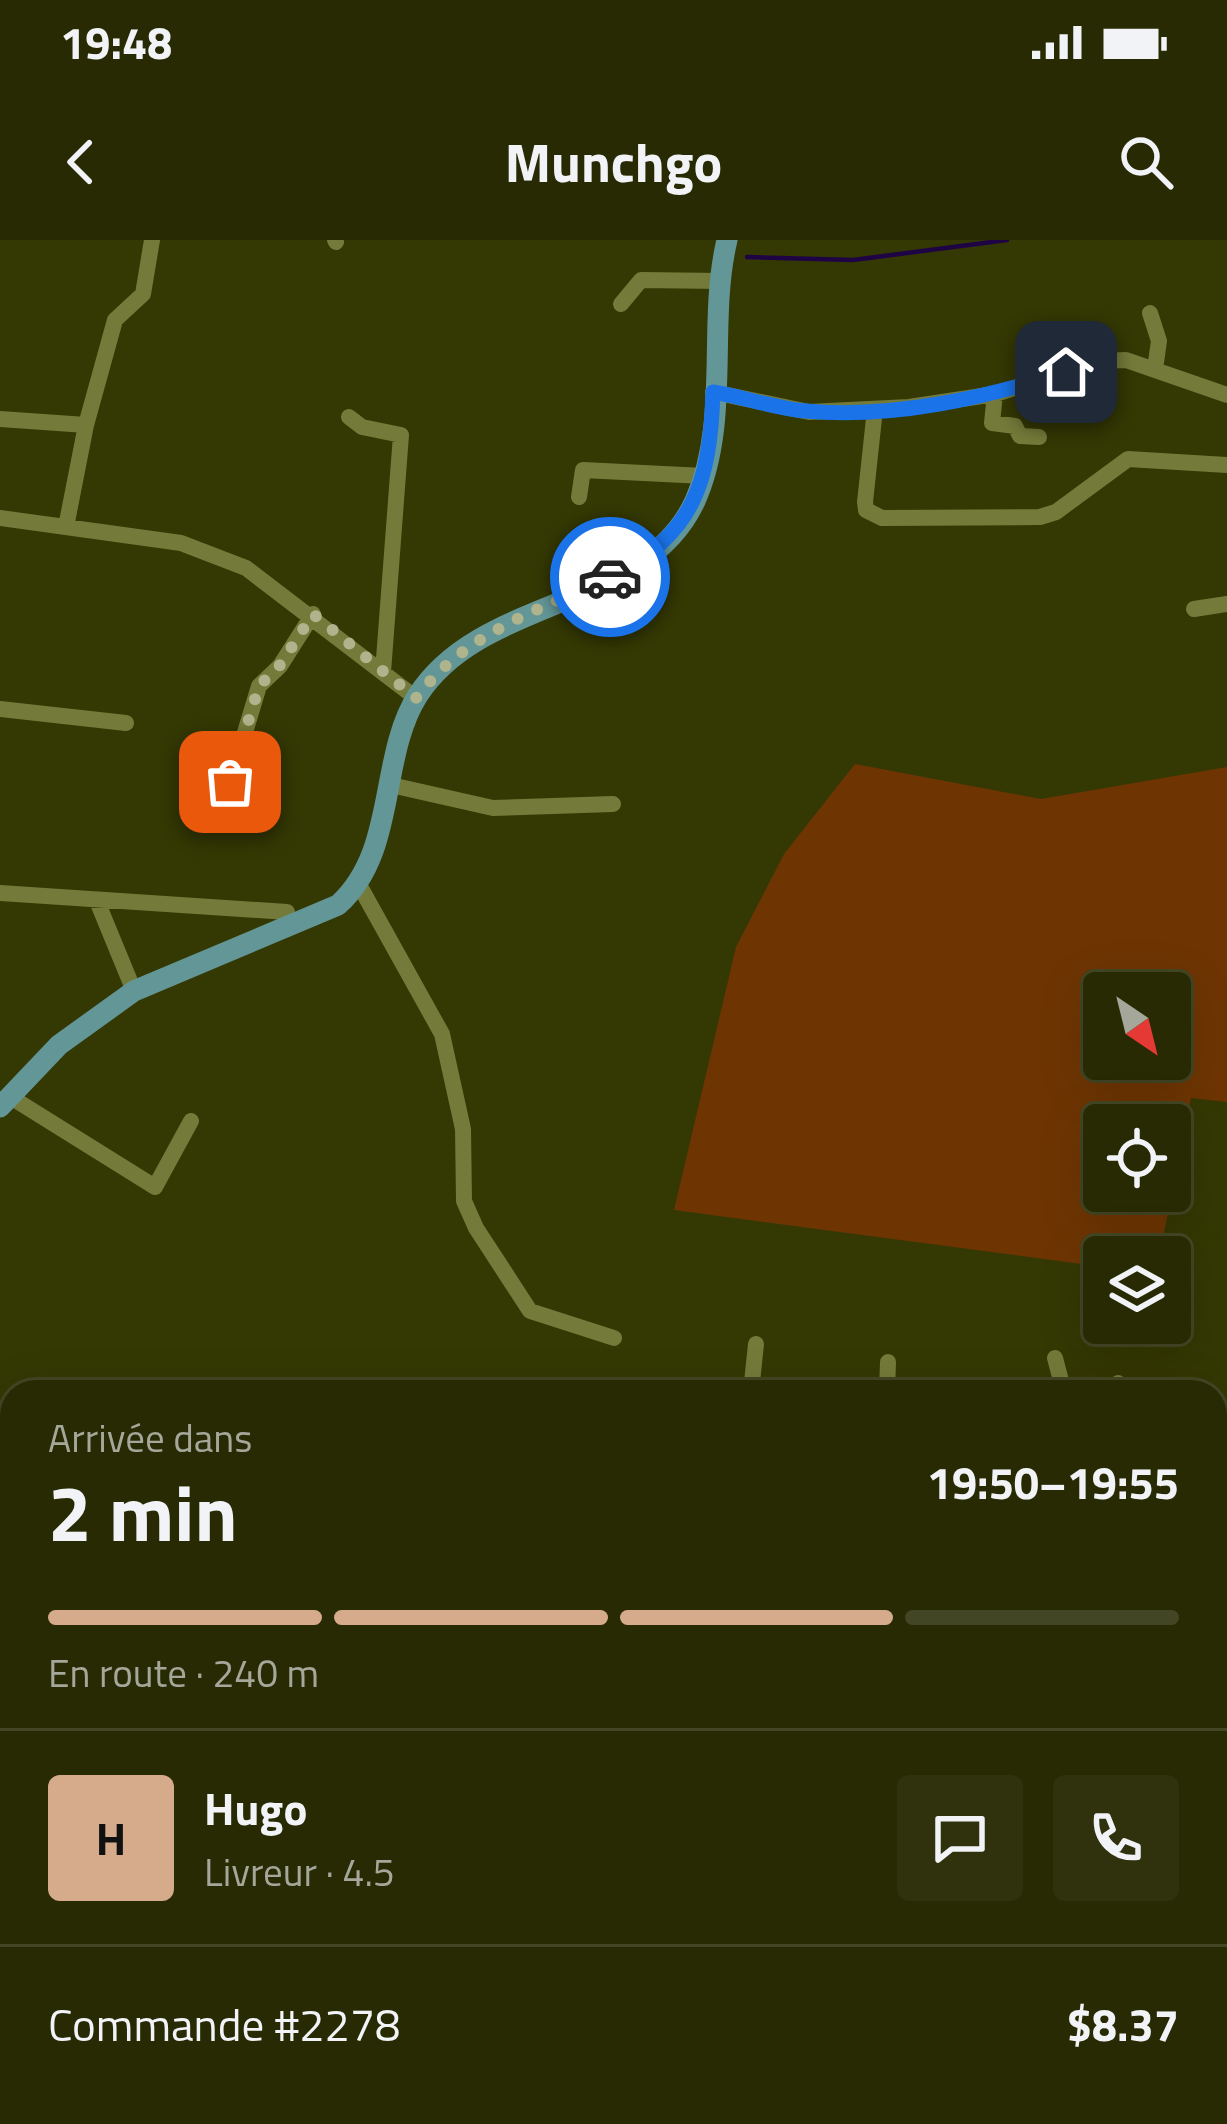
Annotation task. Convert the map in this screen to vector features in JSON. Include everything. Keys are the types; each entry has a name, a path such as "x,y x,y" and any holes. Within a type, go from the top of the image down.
{"main road":[{"path":"4,1101 59,1045 134,991 325,913 358,883 416,698 456,653 483,635 645,557 683,522 704,476 727,240"}],"street":[{"path":"66,527 86,425 115,320 143,294 152,240"},
{"path":"621,304 641,280 721,281"},
{"path":"1150,313 1159,341 1155,369"},
{"path":"713,392 809,412 875,410 995,394 1102,361 1126,360 1227,395"},
{"path":"995,394 992,423 1039,437"},
{"path":"875,410 866,510 882,518 1040,517 1056,512 1128,459 1227,465"},
{"path":"349,418 362,427 401,435 383,672"},
{"path":"0,419 86,425"},
{"path":"579,497 584,470 704,476"},
{"path":"0,518 149,537 214,554 246,568 313,614 416,698"},
{"path":"1194,609 1227,604"},
{"path":"230,782 259,686 280,665 313,614"},
{"path":"0,709 127,723"},
{"path":"392,784 494,808 613,804"},
{"path":"358,883 442,1034 463,1130 464,1201 476,1228 530,1311 614,1338"},
{"path":"0,893 287,912"},
{"path":"98,901 134,991"},
{"path":"4,1101 155,1187 191,1121"},
{"path":"752,1380 756,1344"},
{"path":"1055,1358 1061,1380"},
{"path":"887,1380 888,1362"}],"shaded area":[{"path":"855,764 1041,799 1227,767 1227,1102 1191,1098 1190,1104 1083,1104 1083,1212 1168,1212 1163,1236 1083,1236 1083,1264 674,1210 736,947 784,854"}],"waterway":[{"path":"747,257 853,260 1007,240"}],"way so far":[{"path":"230,782 259,686 280,665 313,614 416,698 456,653 483,635 610,577"}],"route":[{"path":"610,577 664,542 696,500 711,446 713,392 809,412 875,410 995,394 1066,372"}]}
